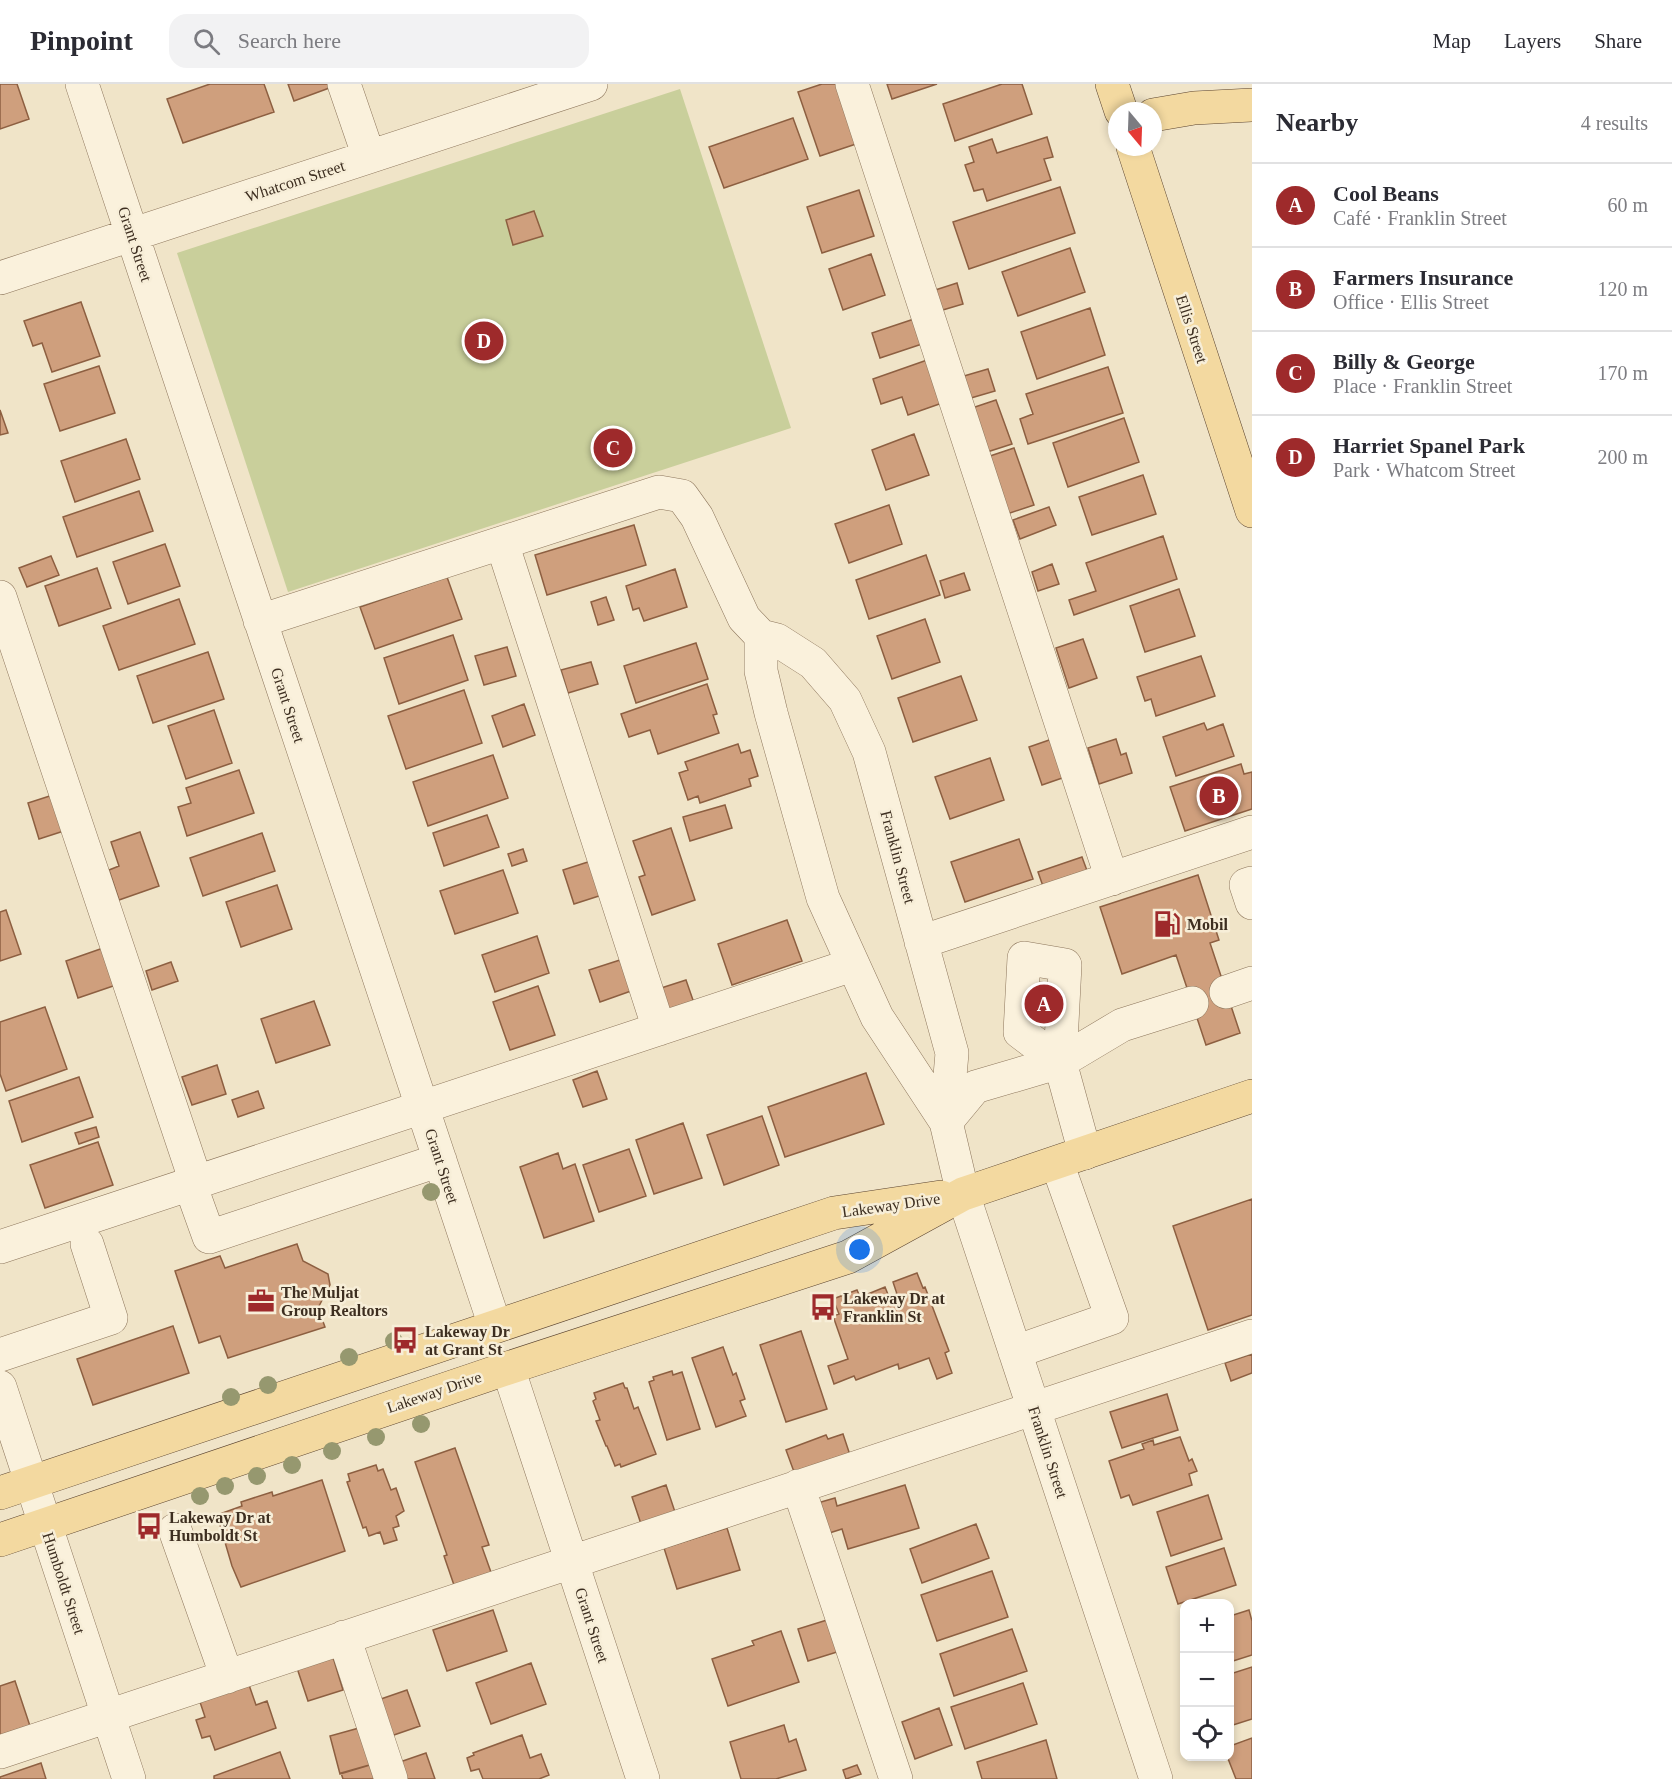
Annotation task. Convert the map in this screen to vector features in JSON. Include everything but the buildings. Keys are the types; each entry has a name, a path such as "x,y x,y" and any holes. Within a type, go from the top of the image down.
{"main road":[{"path":"1112,84 1118,102"},
{"path":"1162,113 1194,108 1252,105"},
{"name":"Ellis Street","path":"1135,156 1252,511"},
{"name":"Lakeway Drive","path":"0,1493 834,1213 963,1194 1252,1096"},
{"name":"Lakeway Drive","path":"0,1540 390,1407 848,1257 963,1194"},
{"path":"390,1407 396,1395 406,1384 485,1347 493,1335 495,1326"}],"street":[{"name":"Grant Street","path":"82,84 495,1326"},
{"path":"344,84 369,157"},
{"path":"852,84 1112,879"},
{"name":"Whatcom Street","path":"0,278 369,157 575,86"},
{"name":"Franklin Street","path":"502,543 659,492 682,496 697,516 744,618 761,636 777,640 813,663 845,700 869,752 952,1053 946,1122 963,1194 1156,1779"},
{"path":"260,621 502,543 659,1029"},
{"path":"0,597 193,1183 209,1238 440,1160"},
{"name":"Franklin Street","path":"761,636 761,671 823,898 877,1017 946,1122"},
{"path":"921,942 1252,832"},
{"path":"1252,883 1246,885 1252,903"},
{"path":"0,1247 852,964"},
{"path":"946,1122 975,1087 1060,1062 1122,1025 1192,1003"},
{"path":"1015,1352 1112,1318 1071,1158 1060,1062"},
{"path":"0,1355 111,1318 87,1244"},
{"path":"0,1752 1252,1336"},
{"name":"Grant Street","path":"507,1368 644,1779"},
{"name":"Humboldt Street","path":"0,1387 129,1779"},
{"path":"798,1486 896,1779"},
{"path":"175,1530 227,1677"},
{"path":"344,1638 391,1779"}],"green space":[{"path":"680,89 791,428 288,592 177,253"}],"place":[{"name":"Harriet Spanel Park","path":"484,341"},
{"name":"Billy & George","path":"613,448"},
{"name":"Farmers Insurance","path":"1219,796"},
{"name":"Mobil","path":"1167,924"},
{"name":"Cool Beans","path":"1044,1004"},
{"name":"The Muljat Group Realtors","path":"261,1301"},
{"name":"Lakeway Dr at Franklin St","path":"823,1307"},
{"name":"Lakeway Dr at Grant St","path":"405,1340"},
{"name":"Lakeway Dr at Humboldt St","path":"149,1526"}]}
